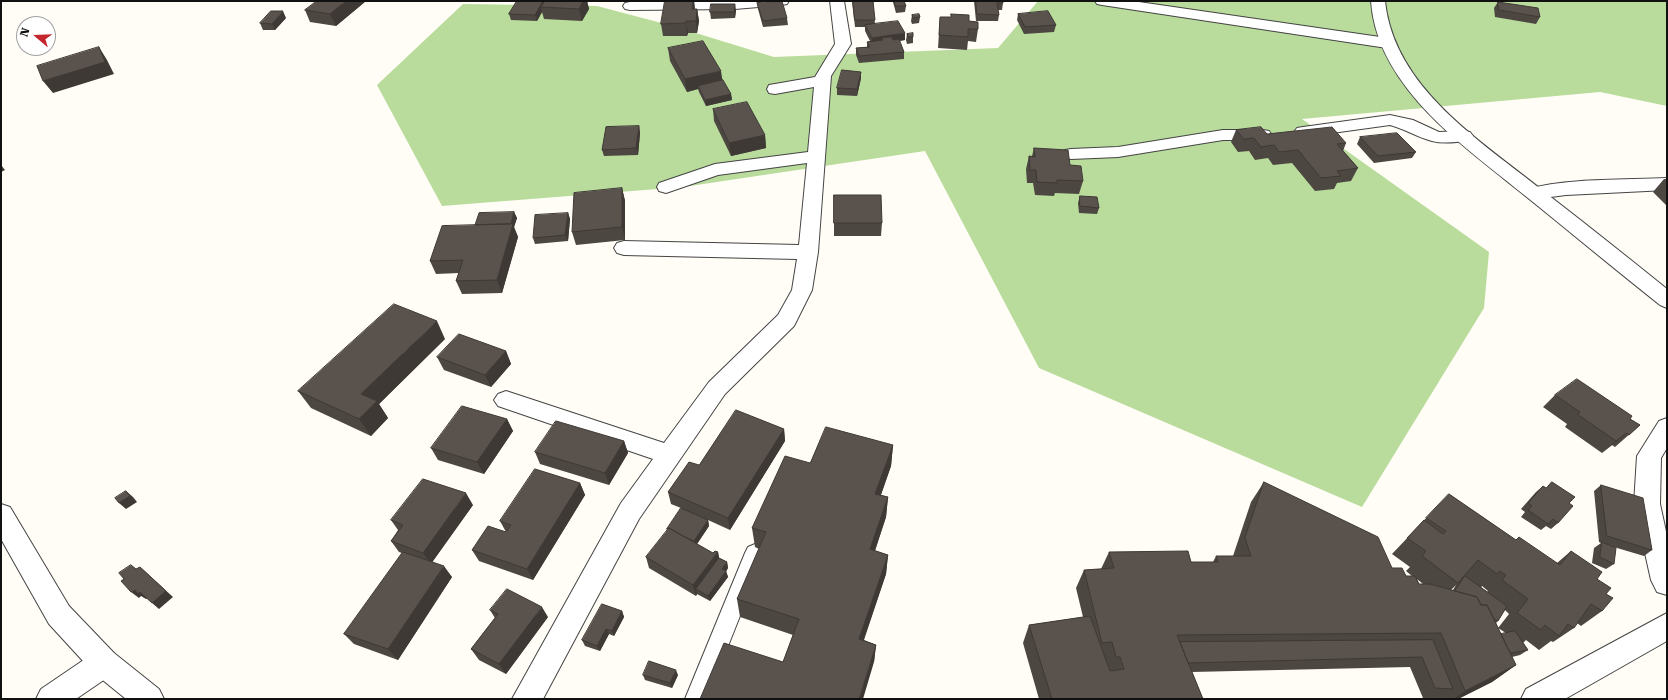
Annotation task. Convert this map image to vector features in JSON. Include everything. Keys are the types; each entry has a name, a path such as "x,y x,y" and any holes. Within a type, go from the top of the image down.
{"street":[{"path":"630,6 736,5 782,1"},
{"path":"527,699 630,511 718,388 786,320 802,290 808,252 823,76 843,44 837,1"},
{"path":"1102,1 1387,43"},
{"path":"1378,1 1378,13 1387,43 1409,79 1435,110 1464,136 1667,300"},
{"path":"775,90 823,80"},
{"path":"1071,154 1118,152 1223,135 1283,135 1390,120 1407,124 1436,137 1464,136"},
{"path":"666,187 715,170 817,156"},
{"path":"1535,193 1566,189 1667,184"},
{"path":"624,248 808,252"},
{"path":"506,400 669,455"},
{"path":"1667,428 1649,456 1647,504 1664,580 1667,583"},
{"path":"1,515 59,615 104,663 149,699"},
{"path":"1536,699 1667,626"},
{"path":"51,699 104,663"}],"lane":[{"path":"696,699 755,553"}],"green space":[{"path":"1038,1 1667,1 1667,106 1600,92 1302,119 1489,252 1484,308 1362,507 1039,368 925,151 683,187 442,206 377,85 463,4 597,6 673,26 774,57 998,48"}],"building":[{"path":"317,1 346,1 330,14 305,10"},
{"path":"517,1 543,1 535,15 509,14"},
{"path":"545,1 583,1 579,9 541,7"},
{"path":"665,1 693,1 692,9 697,9 696,21 661,24"},
{"path":"782,1 787,18 763,21 757,3"},
{"path":"853,1 873,1 875,20 855,20"},
{"path":"894,1 904,1 906,6 896,6"},
{"path":"976,1 1003,1 1003,3 997,3 999,15 977,14"},
{"path":"1498,2 1538,8 1540,17 1499,10"},
{"path":"711,4 735,4 734,12 710,12"},
{"path":"271,11 283,11 272,24 260,23"},
{"path":"1048,11 1056,25 1025,27 1018,14"},
{"path":"919,14 920,17 913,18 912,15"},
{"path":"951,14 969,15 969,21 978,22 978,29 968,29 968,37 939,35 940,17 951,17"},
{"path":"898,21 905,33 872,38 865,25"},
{"path":"913,33 913,37 908,37 907,34"},
{"path":"892,37 893,40 899,39 904,52 859,56 856,48 870,47 867,42"},
{"path":"703,41 721,71 685,79 668,48"},
{"path":"99,47 105,62 43,81 37,66"},
{"path":"842,70 861,72 857,89 837,88"},
{"path":"723,80 731,94 705,100 698,86"},
{"path":"747,102 765,135 729,143 713,109"},
{"path":"639,126 636,148 602,150 606,127"},
{"path":"1261,127 1267,134 1332,127 1346,143 1337,144 1358,168 1337,171 1341,176 1321,178 1298,150 1279,152 1274,145 1261,147 1254,138 1244,139 1236,130"},
{"path":"1397,133 1416,152 1378,156 1360,137"},
{"path":"1034,148 1068,150 1070,165 1081,166 1083,181 1057,180 1057,183 1037,182 1036,170 1030,170 1029,156 1035,157"},
{"path":"622,188 622,227 572,232 574,193"},
{"path":"834,195 881,195 882,223 834,223"},
{"path":"1080,196 1097,197 1099,208 1080,206"},
{"path":"514,212 511,224 475,225 479,213"},
{"path":"568,213 565,235 533,238 535,215"},
{"path":"513,224 497,280 456,281 463,260 430,261 442,226"},
{"path":"394,304 437,321 361,394 377,401 359,419 298,391"},
{"path":"459,334 506,351 485,375 437,357"},
{"path":"1577,379 1632,416 1630,419 1640,425 1629,435 1626,433 1616,441 1577,414 1580,412 1555,395"},
{"path":"462,406 507,419 477,462 431,448"},
{"path":"736,410 784,429 728,518 668,492 689,462 699,465"},
{"path":"556,421 624,441 605,473 535,452"},
{"path":"826,427 893,445 875,494 888,497 870,549 888,555 859,639 876,645 859,699 700,699 724,643 783,662 799,619 737,599 766,532 752,528 785,456 810,463"},
{"path":"535,469 580,483 527,569 472,550 488,526 506,532 511,525 500,521"},
{"path":"423,479 466,493 423,553 391,541 403,525 391,520"},
{"path":"1264,482 1378,537 1392,568 1402,568 1406,576 1415,576 1419,584 1430,584 1477,597 1481,605 1487,605 1516,665 1465,691 1441,633 1177,635 1203,699 1052,699 1029,625 1090,616 1110,671 1124,669 1120,657 1116,657 1112,642 1102,643 1084,570 1114,568 1109,552 1188,551 1191,562 1218,562 1216,556 1251,556 1245,538"},
{"path":"1552,482 1575,497 1569,503 1573,506 1558,523 1553,519 1548,524 1528,510 1532,506 1528,503 1543,486 1546,488"},
{"path":"1601,485 1643,498 1652,550 1607,536"},
{"path":"126,491 130,496 119,503 115,498"},
{"path":"1449,494 1516,540 1519,537 1560,565 1571,551 1602,572 1597,579 1611,588 1606,594 1613,598 1602,611 1591,604 1574,628 1568,624 1559,636 1545,625 1541,630 1517,613 1528,599 1502,580 1506,575 1499,571 1497,574 1478,560 1458,583 1422,556 1426,551 1407,538 1424,520 1443,534 1446,531 1426,518"},
{"path":"681,508 708,520 694,541 669,528 667,529"},
{"path":"669,528 713,553 715,551 718,552 693,585 646,557"},
{"path":"1602,542 1616,548 1614,564 1600,557"},
{"path":"403,552 444,566 388,649 344,634"},
{"path":"719,558 727,562 722,569 726,571 708,596 696,589"},
{"path":"131,565 136,569 140,567 166,591 152,603 140,592 138,594 135,590 131,592 121,581 124,579 119,573"},
{"path":"1465,576 1507,606 1498,621 1494,619 1487,605 1481,605 1477,597 1455,591"},
{"path":"507,589 542,607 499,664 471,649 498,614 490,610"},
{"path":"602,604 622,611 612,631 606,629 597,646 582,640"},
{"path":"1515,631 1528,650 1511,653 1501,634"},
{"path":"1433,640 1453,689 1435,688 1422,657 1188,663 1180,642"},
{"path":"649,661 676,670 670,683 643,675"}]}
